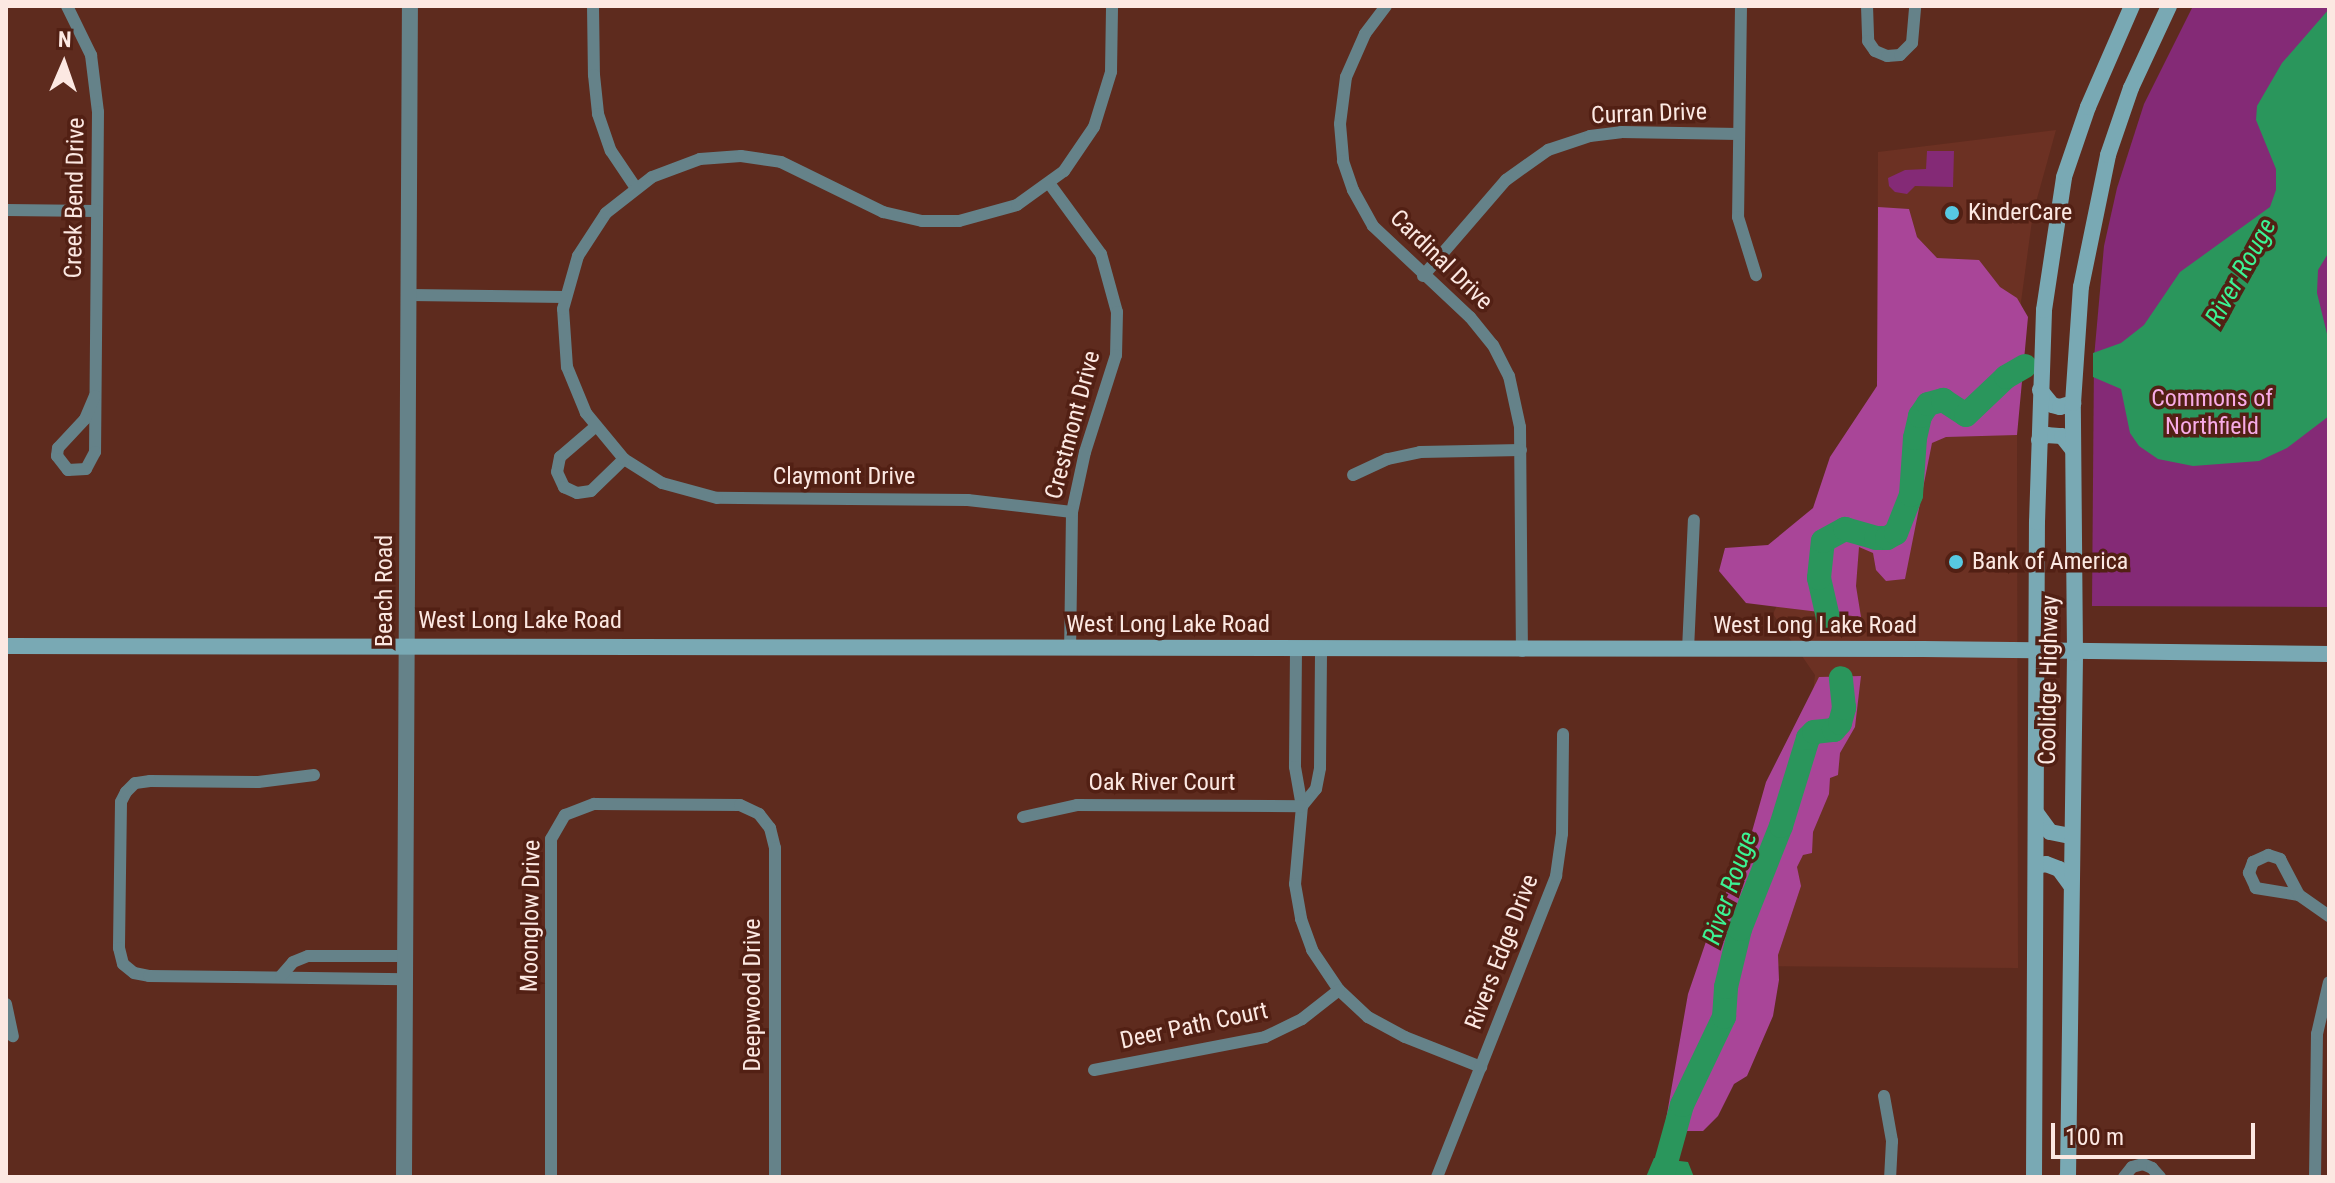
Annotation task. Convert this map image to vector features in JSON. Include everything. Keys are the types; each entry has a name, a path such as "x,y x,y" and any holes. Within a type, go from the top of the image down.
{"main road":[{"name":"Coolidge Highway","path":"2034,1177 2039,440 2046,290 2064,177 2088,107 2132,6"},
{"name":"Coolidge Highway","path":"2068,1177 2070,836 2075,653 2073,403 2081,287 2108,155 2131,88 2169,6"},
{"path":"2040,390 2052,405 2060,407 2073,403"},
{"path":"2039,440 2054,434 2062,436 2073,450"},
{"name":"West Long Lake Road","path":"6,646 409,644 2329,654"},
{"path":"2037,812 2050,832 2070,836"},
{"path":"2036,866 2046,864 2059,869 2070,884"}],"street":[{"name":"Creek Bend Drive","path":"67,6 86,41 95,74 97,211 95,396 94,458 86,469 68,470 57,456 58,448 85,419 95,396"},
{"name":"Beach Road","path":"404,1177 410,6"},
{"path":"593,6 598,114 611,151 636,188"},
{"name":"Claymont Drive","path":"1072,512 968,500 703,496 662,483 624,459 595,427 567,367 563,326 565,297 578,256 595,227 636,188 668,169 700,159 761,158 798,169 883,212 941,222 999,212 1017,205 1049,183 1074,159 1102,110 1111,72 1112,6"},
{"name":"Cardinal Drive","path":"1386,6 1365,34 1346,77 1341,102 1340,143 1348,178 1363,211 1386,242 1470,317 1501,359 1518,410 1521,450 1522,651"},
{"path":"1741,6 1738,217 1756,275"},
{"path":"1867,6 1868,41 1875,51 1887,56 1900,55 1912,43 1915,6"},
{"name":"Curran Drive","path":"1423,276 1506,180 1548,150 1575,140 1621,132 1739,134"},
{"name":"Crestmont Drive","path":"1049,183 1101,254 1117,312 1116,355 1085,452 1072,512 1070,649"},
{"path":"6,210 97,211"},
{"path":"410,295 565,297"},
{"path":"595,427 560,457 557,472 564,487 577,493 591,491 624,459"},
{"path":"1353,475 1412,453 1521,450"},
{"path":"1688,650 1694,520"},
{"path":"1296,649 1295,767 1302,806 1295,862 1298,905 1312,950 1339,990 1386,1028 1481,1067"},
{"path":"1302,806 1316,789 1320,768 1321,650"},
{"name":"Rivers Edge Drive","path":"1437,1177 1556,876 1562,834 1563,734"},
{"path":"314,775 258,782 135,783 121,802 119,948 127,970 149,976 406,979"},
{"name":"Moonglow Drive","path":"551,1177 551,848 554,830 573,809 594,804 731,804 748,808 762,817"},
{"name":"Oak River Court","path":"1023,817 1077,805 1302,806"},
{"name":"Deepwood Drive","path":"762,817 772,832 775,848 775,1177"},
{"path":"2299,895 2329,916"},
{"path":"281,976 293,962 308,956 406,956"},
{"path":"2315,1177 2317,1034 2329,982"},
{"name":"Deer Path Court","path":"1094,1070 1265,1037 1302,1019 1339,990"},
{"path":"6,1004 13,1036"},
{"path":"1884,1096 1892,1141 1890,1177"},
{"path":"2124,1177 2132,1167 2143,1164 2160,1177"}],"shaded area":[{"path":"2056,130 2033,213 2021,302 2017,435 2018,968 1731,966 1808,738 1815,675 1773,614 1877,386 1878,152"},
{"path":"1878,207 1909,209 1917,237 1937,258 1979,260 2000,287 2017,298 2028,317 2017,435 1946,437 1932,443 1905,579 1886,581 1876,570 1873,553 1859,547 1856,586 1861,617 1746,603 1719,571 1725,548 1768,545 1813,508 1830,457 1877,386"},
{"path":"1861,676 1855,727 1840,753 1838,775 1830,778 1829,794 1813,832 1812,853 1803,855 1797,867 1801,886 1778,955 1779,980 1773,1016 1747,1076 1734,1084 1718,1116 1703,1131 1664,1131 1688,994 1712,924 1749,842 1766,782 1819,677"}],"green space":[{"name":"Commons of Northfield","path":"2193,6 2329,6 2329,607 2092,606 2094,358 2104,246 2117,188 2144,104"},
{"path":"1927,151 1954,151 1953,187 1915,186 1907,194 1895,192 1889,186 1888,178 1905,170 1926,169"}],"water":[{"path":"2329,9 2329,252 2318,270 2317,293 2329,342 2329,416 2287,448 2259,461 2193,466 2158,459 2139,446 2130,433 2121,389 2093,377 2093,353 2121,343 2144,325 2180,272 2270,207 2276,190 2276,169 2256,120 2257,106 2282,63"},
{"path":"1654,1158 1688,1162 1694,1177 1646,1177"}],"waterway":[{"name":"River Rouge","path":"1829,622 1819,578 1823,541 1845,529 1876,538 1887,538 1896,533 1911,495 1915,438 1920,416 1928,404 1943,400 1966,415 2006,377 2025,366"},
{"name":"River Rouge","path":"1662,1177 1682,1105 1724,1017 1726,987 1740,929 1781,826 1808,738 1814,732 1834,730 1840,723 1844,708 1841,678"}],"place":[{"name":"KinderCare","path":"1952,213"},
{"name":"Bank of America","path":"1956,562"}]}
